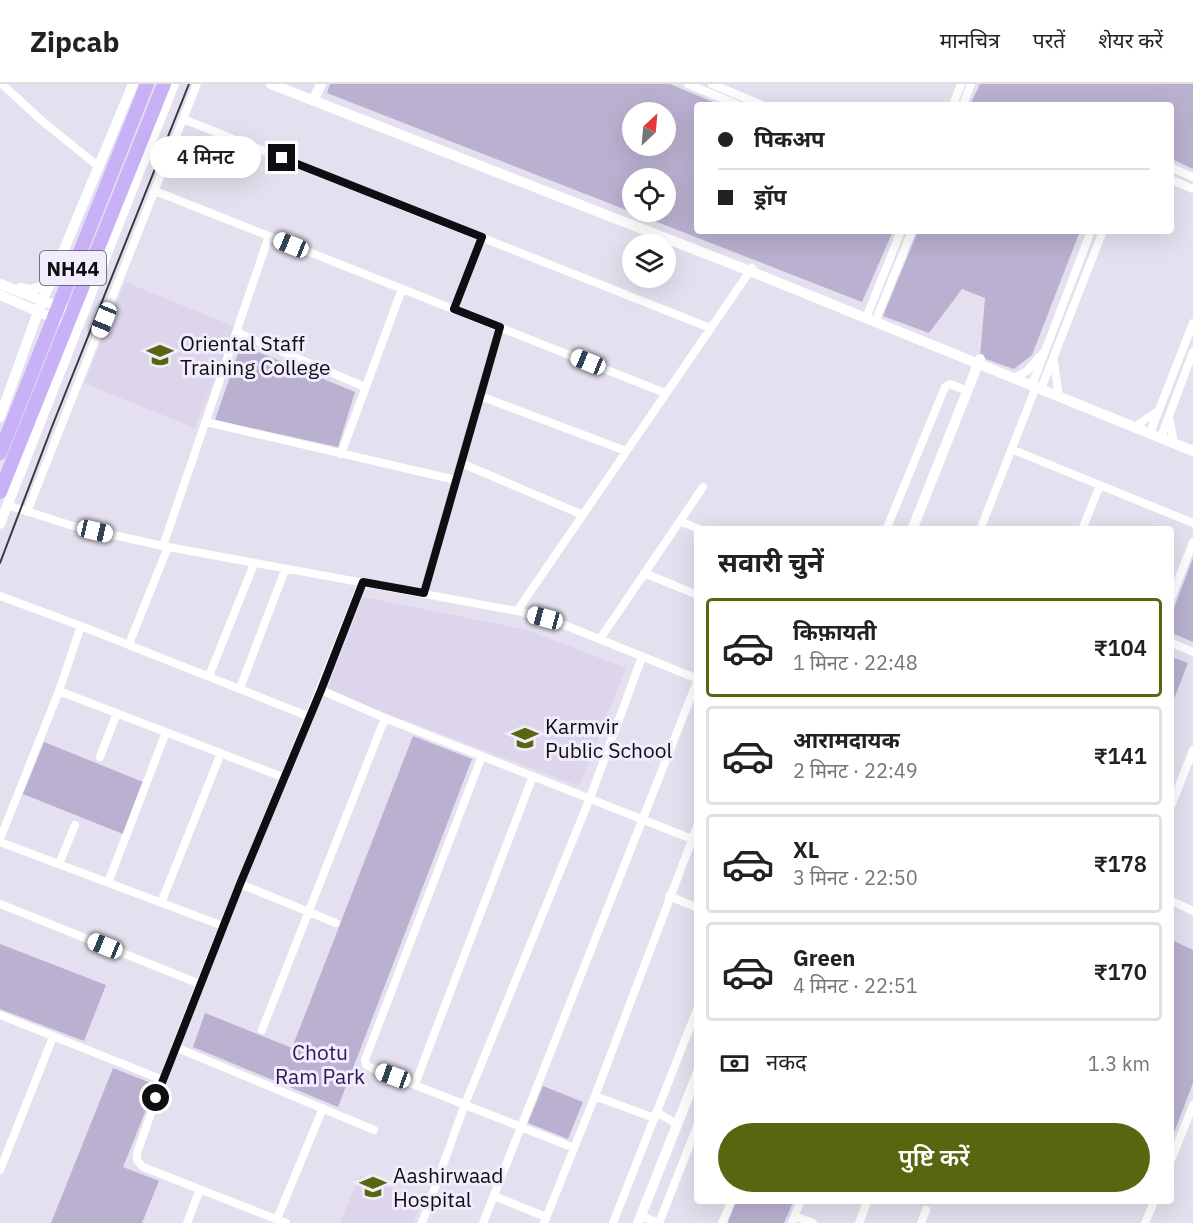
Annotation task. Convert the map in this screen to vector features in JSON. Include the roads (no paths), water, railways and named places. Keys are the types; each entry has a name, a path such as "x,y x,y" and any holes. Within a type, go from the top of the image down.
{"highway":[{"name":"NH44","path":"0,453 147,84"},
{"name":"NH44","path":"0,492 164,84"}],"street":[{"path":"1,84 99,167"},
{"path":"0,417 38,312 132,84"},
{"path":"0,524 174,84"},
{"path":"27,512 197,84"},
{"path":"271,84 751,269 1156,433 1193,451"},
{"path":"284,84 314,99"},
{"path":"314,99 321,84"},
{"path":"688,84 731,102"},
{"path":"712,84 755,102"},
{"path":"953,102 961,84"},
{"path":"964,102 971,84"},
{"path":"183,119 710,328"},
{"path":"1174,169 1193,177"},
{"path":"1174,181 1193,189"},
{"path":"154,191 665,393"},
{"path":"871,317 900,234"},
{"path":"871,317 911,234"},
{"path":"1037,385 1048,345 1090,234"},
{"path":"982,526 1037,385 1055,351 1102,234"},
{"path":"129,644 166,546 269,236"},
{"path":"454,309 482,237"},
{"path":"57,268 60,278 66,285 76,289 86,288 96,281"},
{"path":"517,611 751,269"},
{"path":"1,285 82,316"},
{"path":"1,285 29,290 50,285"},
{"path":"1,285 19,304 32,329"},
{"path":"341,454 402,289"},
{"path":"19,304 77,328"},
{"path":"1156,433 1159,410 1193,323"},
{"path":"424,593 500,327"},
{"path":"237,332 365,387"},
{"path":"26,344 47,341 62,350 64,360"},
{"path":"1019,375 1027,371 1038,360 1048,345"},
{"path":"1055,351 1054,367 1058,391"},
{"path":"1156,433 1169,416 1193,352"},
{"path":"979,361 1140,423 1156,433 1193,445"},
{"path":"914,526 979,361"},
{"path":"888,526 945,387 950,384 968,391"},
{"path":"480,396 626,452"},
{"path":"1140,423 1159,410"},
{"path":"1169,416 1173,437"},
{"path":"206,422 456,480"},
{"path":"1011,449 1193,523"},
{"path":"461,463 583,515"},
{"path":"1084,526 1100,485"},
{"path":"600,639 702,487"},
{"path":"8,505 73,525 166,546 285,570 517,611 557,622 694,677"},
{"path":"680,520 694,527"},
{"path":"1174,591 1193,542"},
{"path":"210,676 254,564"},
{"path":"240,688 285,570"},
{"path":"644,573 694,594"},
{"path":"286,1223 272,1220 143,1167 137,1160 162,1080 363,582"},
{"path":"0,596 129,644 310,717"},
{"path":"81,626 59,690 0,841 223,926"},
{"path":"1174,644 1193,652"},
{"path":"422,1223 465,1104 590,798 642,657"},
{"path":"483,1223 694,689"},
{"path":"59,690 285,778"},
{"path":"321,690 385,718 692,839"},
{"path":"100,757 117,713"},
{"path":"262,1030 385,718"},
{"path":"108,883 166,732"},
{"path":"1174,799 1193,750"},
{"path":"161,903 220,753"},
{"path":"482,756 364,1060 366,1065 372,1068 415,1083 574,1148"},
{"path":"415,1083 533,776"},
{"path":"59,864 75,825"},
{"path":"494,1196 545,1220 595,1096 694,834"},
{"path":"240,884 336,923"},
{"path":"669,896 694,906"},
{"path":"1174,902 1193,911"},
{"path":"0,904 200,984"},
{"path":"0,1015 162,1080"},
{"path":"613,1223 694,1017"},
{"path":"0,1170 53,1037"},
{"path":"175,1047 374,1130"},
{"path":"694,1082 640,1219 659,1223 694,1134"},
{"path":"595,1096 677,1124"},
{"path":"1174,1153 1193,1105"},
{"path":"272,1220 323,1108"},
{"path":"187,1223 200,1189"},
{"path":"722,1223 729,1204"},
{"path":"799,1204 793,1219 813,1223"},
{"path":"859,1223 866,1204"},
{"path":"1145,1223 1153,1204"},
{"path":"921,1223 926,1210"}],"railway":[{"path":"0,563 189,84"}],"place":[{"name":"Oriental Staff Training College","path":"160,355"},
{"name":"Karmvir Public School","path":"525,738"},
{"name":"Aashirwaad Hospital","path":"373,1187"}],"park label":[{"name":"Chotu Ram Park","path":"320,1064"}]}
